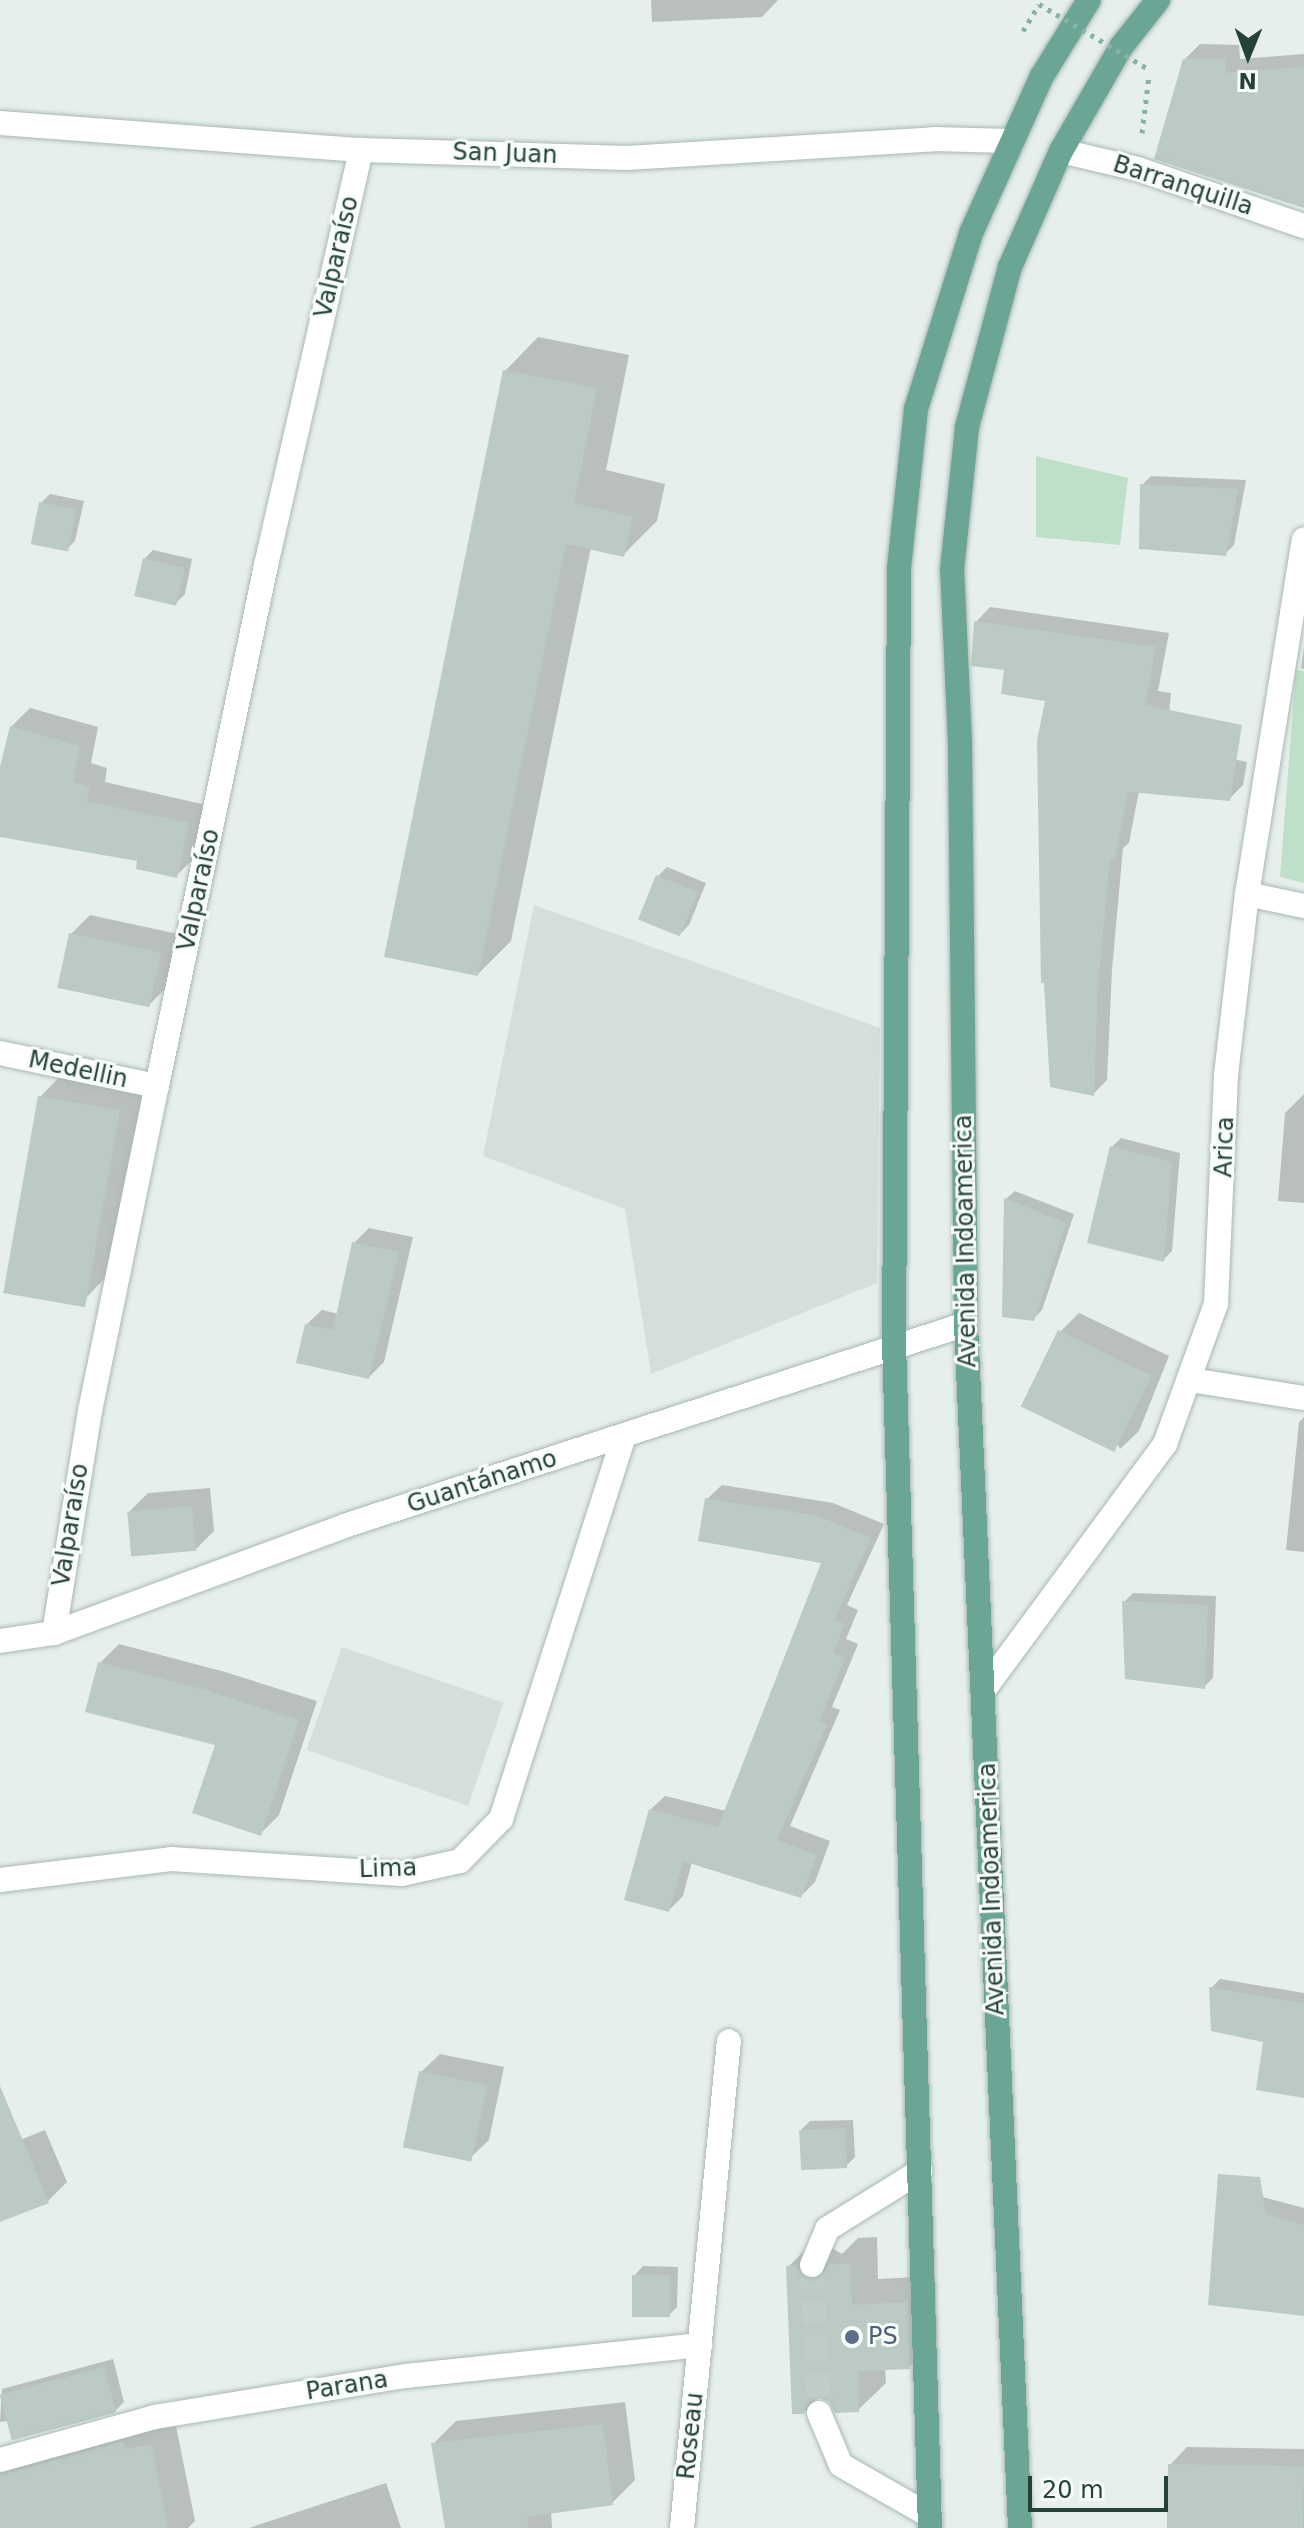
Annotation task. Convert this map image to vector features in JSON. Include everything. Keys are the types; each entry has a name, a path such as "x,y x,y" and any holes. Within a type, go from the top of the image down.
{"main road":[{"path":"930,2522 894,1345 899,568 916,409 971,233 1042,76 1089,0"},
{"name":"Avenida Indoamerica","path":"1020,2528 966,1324 960,743 952,570 967,427 1010,267 1061,151 1121,47 1158,0"}],"street":[{"name":"San Juan","path":"0,123 361,150 627,158 934,139 1010,141"},
{"name":"Valparaíso","path":"54,1633 90,1411 157,1086 266,565 361,150"},
{"name":"Barranquilla","path":"1061,151 1138,169 1304,226"},
{"name":"Arica","path":"983,1691 1165,1444 1191,1380 1216,1304 1226,1075 1247,894 1304,540"},
{"path":"1247,894 1304,906"},
{"name":"Medellin","path":"0,1053 157,1086"},
{"name":"Guantánamo","path":"0,1641 54,1633 347,1525 966,1324"},
{"path":"1191,1380 1304,1398"},
{"name":"Lima","path":"0,1880 171,1859 402,1874 460,1861 501,1819 624,1437"},
{"name":"Roseau","path":"682,2528 729,2041"},
{"path":"812,2265 827,2229 920,2171"},
{"name":"Parana","path":"0,2460 155,2417 406,2376 700,2345"},
{"path":"819,2413 841,2465 930,2522"}],"path":[{"path":"1039,4 1150,70 1138,169"}],"shaded area":[{"path":"534,905 880,1028 877,1283 651,1374 625,1209 483,1156"},
{"path":"342,1647 504,1703 468,1806 307,1750"}],"green space":[{"path":"1036,456 1128,478 1120,545 1036,537"},
{"path":"1296,670 1304,671 1304,883 1280,877"}],"building":[{"path":"1183,59 1225,59 1226,73 1304,67 1304,208 1154,159"},
{"path":"503,370 597,388 574,503 633,517 624,557 566,544 478,976 384,957"},
{"path":"1140,484 1238,489 1226,556 1139,549"},
{"path":"39,502 76,509 68,551 31,544"},
{"path":"143,558 185,568 176,606 134,596"},
{"path":"974,621 1156,647 1145,705 1242,725 1230,801 1128,792 1115,860 1110,859 1098,986 1094,1096 1050,1087 1044,983 1041,983 1037,740 1045,701 1001,694 1004,670 971,666"},
{"path":"10,726 80,746 73,782 90,787 87,801 189,823 177,878 136,869 137,861 0,837 0,767"},
{"path":"656,875 698,892 680,936 638,920"},
{"path":"69,933 161,953 149,1007 57,988"},
{"path":"38,1096 120,1110 85,1307 3,1293"},
{"path":"1110,1146 1172,1162 1164,1262 1087,1243"},
{"path":"1004,1198 1066,1223 1034,1321 1002,1317"},
{"path":"352,1242 399,1252 369,1379 296,1363 305,1324 333,1330"},
{"path":"1058,1330 1151,1376 1114,1452 1021,1406"},
{"path":"705,1498 818,1516 871,1538 834,1620 845,1624 833,1653 845,1658 819,1721 827,1724 777,1840 817,1855 801,1898 683,1861 669,1912 624,1900 649,1809 718,1827 821,1563 698,1541"},
{"path":"192,1506 196,1551 131,1556 127,1512"},
{"path":"1122,1601 1208,1605 1205,1689 1125,1679"},
{"path":"98,1662 206,1690 299,1720 261,1836 192,1813 215,1745 85,1712"},
{"path":"1209,1987 1304,2003 1304,2098 1256,2090 1263,2042 1211,2031"},
{"path":"419,2071 487,2086 471,2162 403,2147"},
{"path":"0,2086 49,2203 0,2222"},
{"path":"845,2128 847,2168 801,2170 799,2130"},
{"path":"1218,2174 1260,2177 1266,2214 1304,2225 1304,2316 1208,2305"},
{"name":"PS","path":"829,2264 850,2264 852,2305 908,2302 910,2369 858,2371 859,2412 835,2413 829,2402 820,2398 808,2403 804,2414 792,2414 786,2266 797,2265 801,2275 813,2280 822,2276"},
{"path":"632,2275 670,2275 670,2317 632,2317"},
{"path":"104,2367 116,2412 12,2440 0,2395"},
{"path":"603,2424 613,2505 527,2517 528,2528 445,2528 431,2443"},
{"path":"123,2441 125,2449 151,2444 168,2528 0,2528 0,2475"},
{"path":"1168,2464 1304,2466 1303,2528 1167,2528"}],"tunnel":[{"path":"812,2265 819,2413"}],"place":[{"name":"PS","path":"852,2337"}]}
